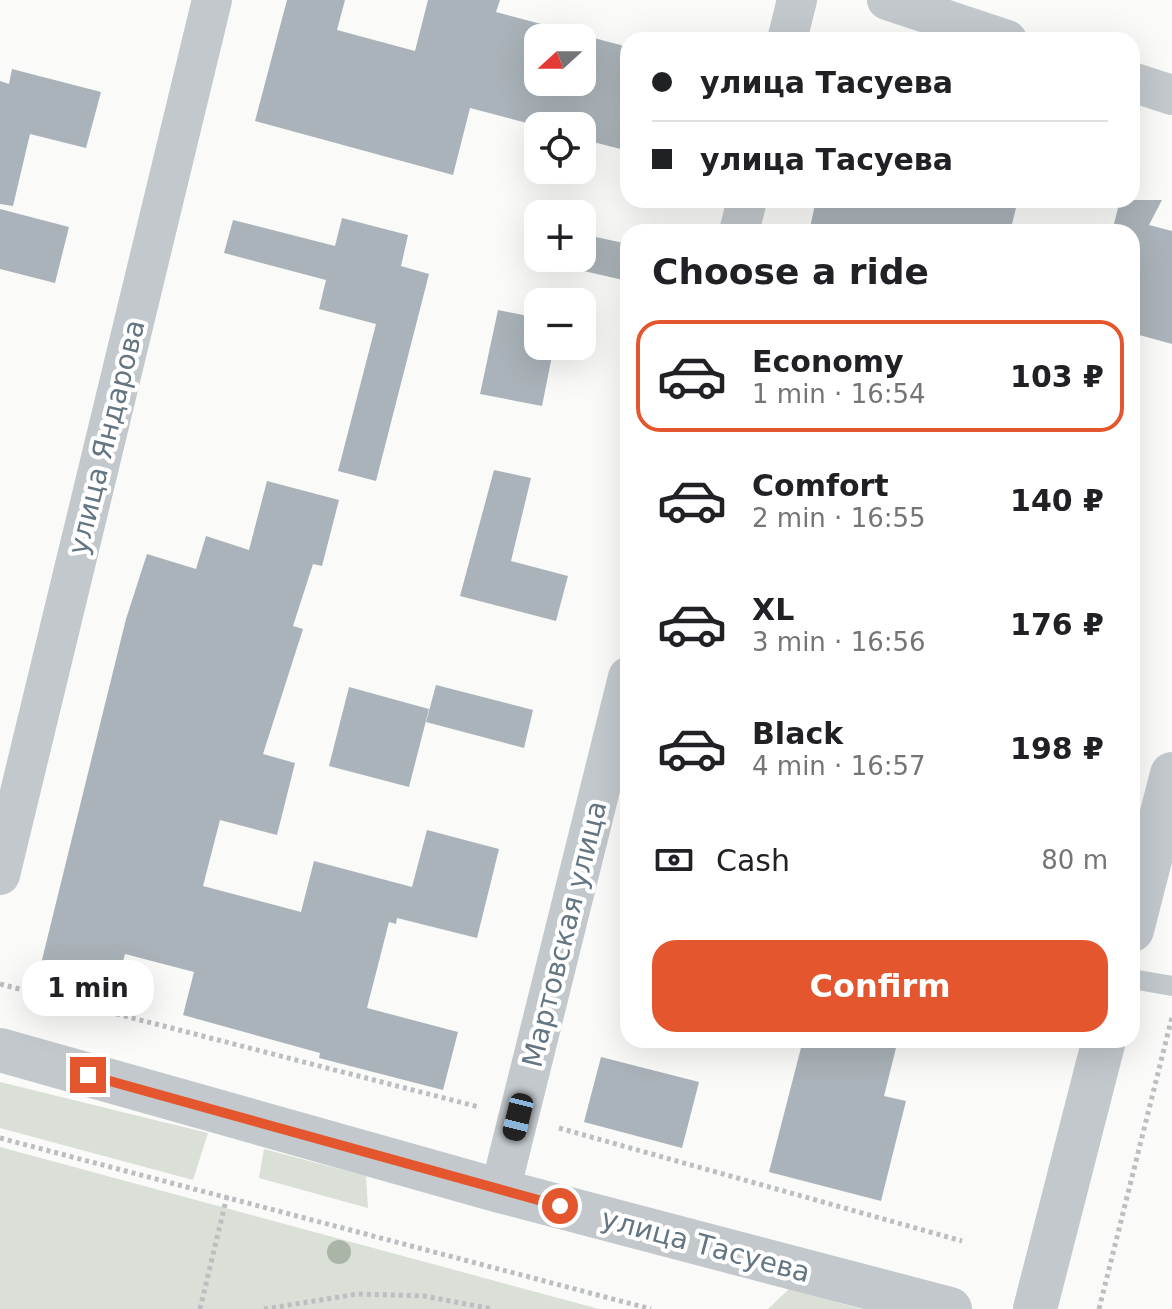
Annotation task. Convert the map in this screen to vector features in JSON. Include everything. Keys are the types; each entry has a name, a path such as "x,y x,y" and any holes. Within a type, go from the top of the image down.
{"street":[{"name":"улица Яндарова","path":"0,875 212,0"},
{"path":"789,32 797,0"},
{"path":"887,0 983,32"},
{"path":"1140,85 1172,95"},
{"name":"Мартовская улица","path":"500,1191 620,709"},
{"path":"1140,899 1172,774"},
{"path":"1035,1309 1102,1048"},
{"name":"улица Тасуева","path":"0,1050 500,1191 950,1309"}],"lane":[{"path":"1140,980 1172,986"}],"path":[{"path":"1099,1309 1172,1016"},
{"path":"0,1138 651,1309"},
{"path":"200,1309 227,1196"},
{"path":"264,1309 358,1294 439,1299 492,1309"},
{"path":"437,1309 439,1299"}],"shaded area":[{"path":"0,1082 208,1133 193,1180 0,1128"},
{"path":"0,1147 599,1309 0,1309"},
{"path":"264,1149 366,1176 368,1208 259,1178"},
{"path":"789,1289 861,1309 768,1309"}],"building":[{"path":"287,0 345,0 337,30 415,51 428,0 500,0 496,12 541,24 524,24 524,96 596,96 596,39 620,45 620,149 596,143 596,112 524,112 524,122 470,108 453,175 255,121"},
{"path":"12,69 101,92 86,148 30,134 13,206 0,204 0,81 9,84"},
{"path":"1140,200 1162,200 1149,225 1172,231 1172,344 1140,335 1140,224 1114,224 1118,208 1140,208"},
{"path":"814,208 1016,208 1012,224 811,224"},
{"path":"0,209 69,227 55,283 0,269"},
{"path":"342,218 408,235 401,266 429,274 376,481 338,471 376,324 319,309 326,280 224,253 233,220 335,246"},
{"path":"596,237 620,242 620,279 588,272 596,272"},
{"path":"498,310 524,315 524,360 551,360 542,406 480,394"},
{"path":"494,470 531,478 511,561 568,576 556,621 460,596"},
{"path":"267,481 339,500 322,566 313,564 293,626 303,629 263,754 295,763 277,835 220,820 203,886 301,912 314,861 412,887 427,830 499,849 477,938 397,918 396,924 389,922 367,1008 458,1032 443,1090 319,1058 320,1053 183,1015 194,972 125,954 113,1000 37,980 126,619 147,554 196,569 206,536 249,550"},
{"path":"436,685 533,710 524,748 426,722"},
{"path":"349,687 429,709 409,787 329,766"},
{"path":"801,1048 896,1048 884,1096 906,1101 881,1201 769,1172"},
{"path":"601,1057 699,1082 682,1148 584,1122"}],"route":[{"path":"88,1075 560,1206"}]}
